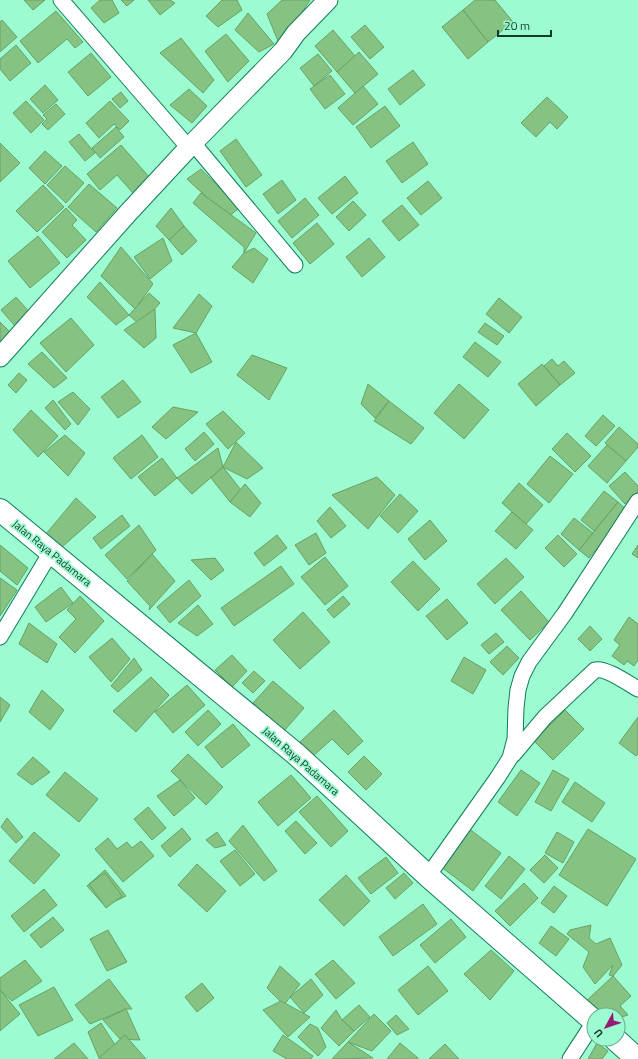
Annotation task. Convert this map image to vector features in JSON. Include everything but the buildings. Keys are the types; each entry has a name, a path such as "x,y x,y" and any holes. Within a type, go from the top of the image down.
{"main road":[{"name":"Jalan Raya Padamara","path":"0,510 297,755 428,876 586,1014"},
{"path":"624,1047 637,1059"}],"street":[{"path":"61,0 295,265"},
{"path":"0,357 128,213 283,51 296,33 328,0"},
{"path":"510,758 515,739 516,708 518,690 522,676 529,662 565,612 638,501"},
{"path":"0,637 51,552"},
{"path":"428,876 510,758 544,717 595,670 600,669 638,690"},
{"path":"570,1059 586,1034"}]}
